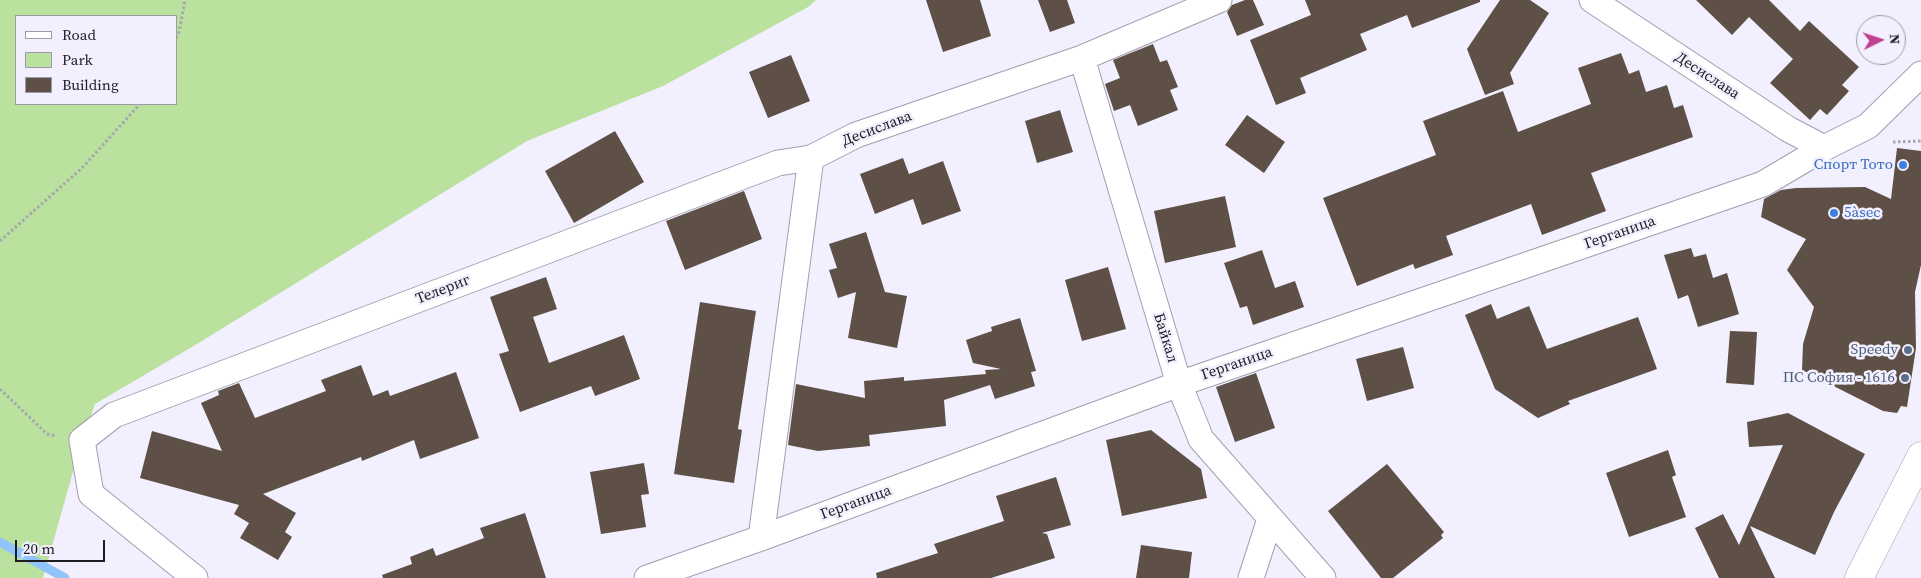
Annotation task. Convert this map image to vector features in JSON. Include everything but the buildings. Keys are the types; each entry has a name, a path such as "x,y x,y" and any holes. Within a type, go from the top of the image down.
{"main road":[{"path":"1860,578 1921,456"}],"street":[{"name":"Десислава","path":"811,158 856,135 1082,58 1219,0"},
{"name":"Десислава","path":"1592,0 1788,129 1824,148"},
{"name":"Байкал","path":"1082,58 1179,384 1201,439 1270,520 1323,578"},
{"name":"Герганица","path":"647,578 1179,384 1763,184 1824,148 1868,126 1921,74"},
{"name":"Телериг","path":"82,440 114,415 778,163 811,158"},
{"path":"761,538 811,158"},
{"path":"82,440 90,494 194,578"},
{"path":"1251,578 1270,520"}],"path":[{"path":"178,34 186,0"},
{"path":"0,241 82,168 139,105"},
{"path":"1909,141 1921,141"},
{"path":"0,389 47,434 82,440"}],"green space":[{"path":"0,0 816,0 808,7 663,86 527,141 197,344 95,404 82,440 43,578 0,578"}],"waterway":[{"path":"0,542 65,578"}],"place":[{"name":"Спорт Тото","path":"1903,165"},
{"name":"5àsec","path":"1834,213"},
{"name":"Speedy","path":"1908,350"},
{"name":"ПС София - 1616","path":"1905,378"}]}
